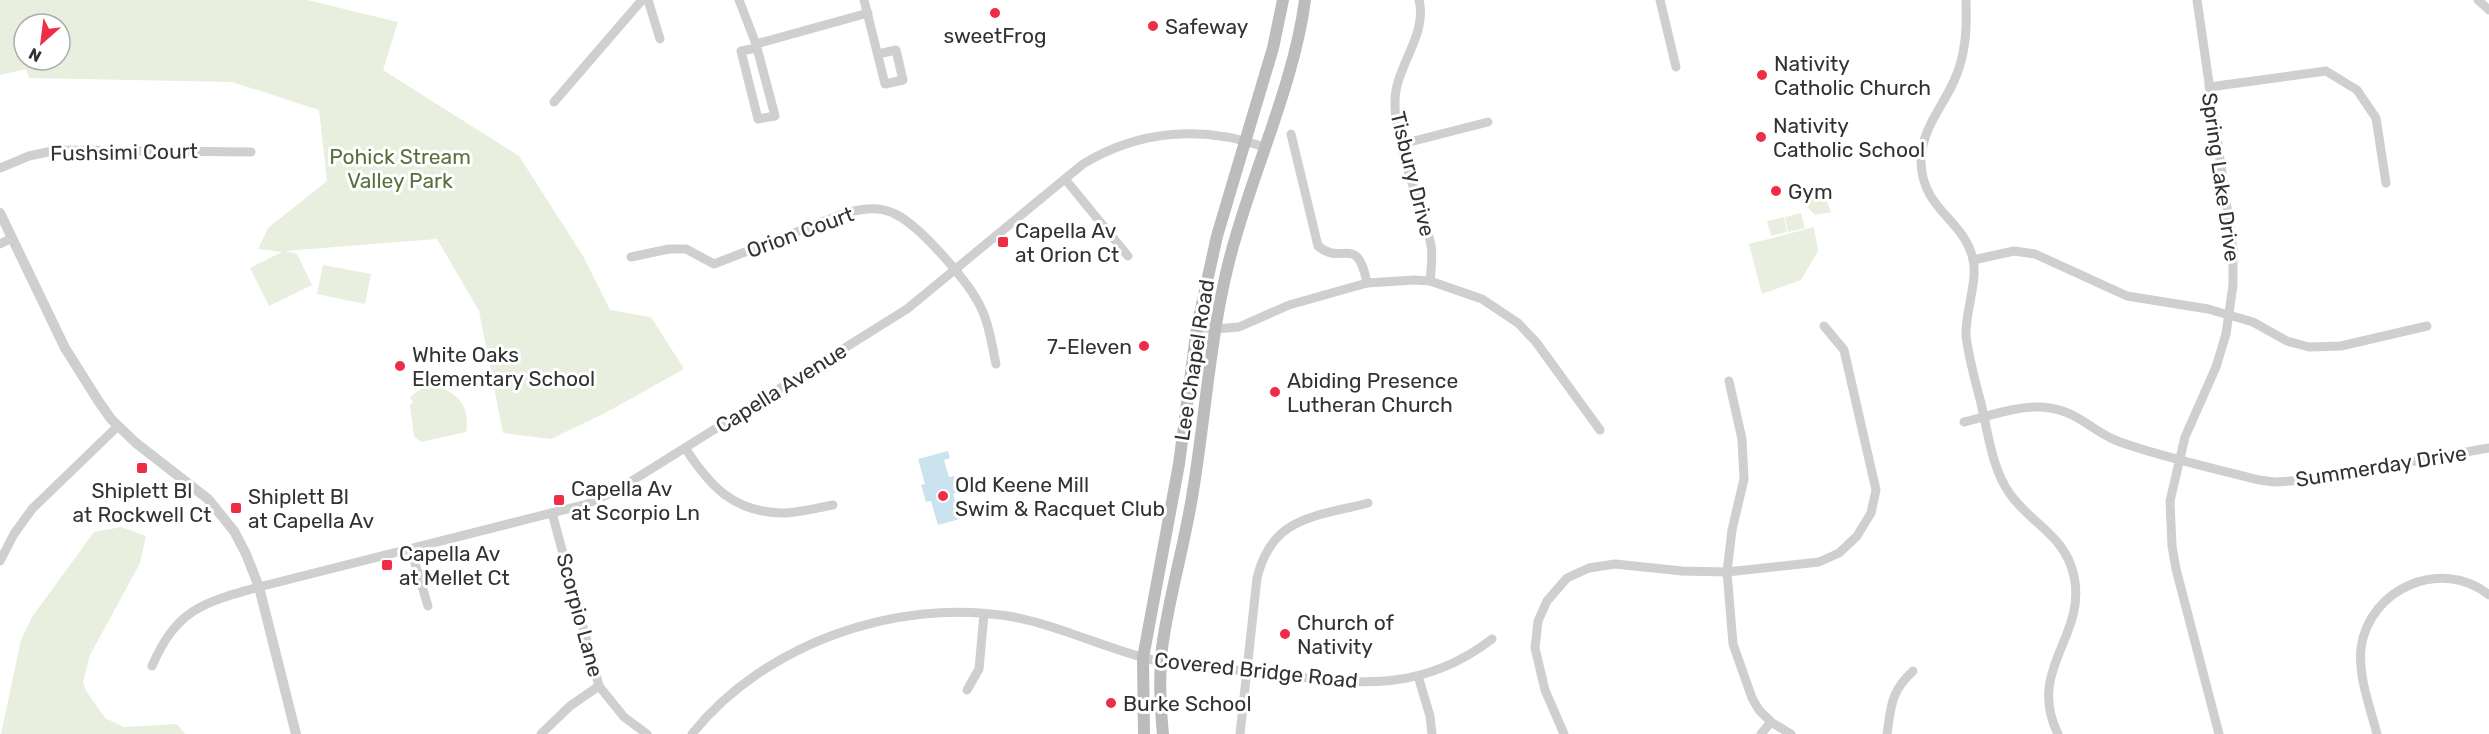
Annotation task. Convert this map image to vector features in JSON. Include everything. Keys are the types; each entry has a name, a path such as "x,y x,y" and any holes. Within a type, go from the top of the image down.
{"main road":[{"name":"Lee Chapel Road","path":"1144,734 1141,684 1143,658 1179,464 1197,327 1209,267 1244,140 1273,48 1283,0"},
{"name":"Lee Chapel Road","path":"1162,734 1161,662 1194,485 1216,329 1235,237 1295,51 1305,0"}],"street":[{"path":"554,102 642,0"},
{"path":"648,0 660,39"},
{"path":"739,0 757,46 775,116 758,119 741,51 757,46 868,13"},
{"path":"864,0 878,54"},
{"name":"Tisbury Drive","path":"1419,0 1421,8 1415,40 1398,80 1395,100 1402,144 1431,247 1430,281"},
{"path":"1660,0 1676,67"},
{"path":"1966,0 1966,40 1961,66 1928,128 1922,147 1924,183 1931,200 1964,239 1973,260 1972,286 1965,320 1966,336 1996,464 2005,486 2020,506 2056,539 2067,555 2073,574 2076,594 2074,615 2069,632 2054,662 2048,687 2051,716 2058,734"},
{"name":"Spring Lake Drive","path":"2197,0 2233,249 2233,285 2229,315 2216,368 2185,437 2170,501 2172,546 2182,594 2219,734"},
{"path":"2478,0 2489,10"},
{"path":"2209,87 2326,71 2357,90 2376,118 2386,183"},
{"path":"1402,144 1488,122"},
{"name":"Capella Avenue","path":"152,666 170,632 192,612 207,603 259,587 411,550 598,499 685,448 907,309 1065,179 1101,153 1148,136 1198,134 1244,140 1264,147"},
{"path":"1291,134 1318,246 1325,252 1352,253 1360,258 1364,265 1367,283"},
{"name":"Fushsimi Court","path":"0,168 29,156 57,150 251,152"},
{"path":"1065,179 1128,256"},
{"name":"Orion Court","path":"631,257 669,249 686,249 714,264 848,212 870,208 891,212 909,221 972,292 982,309 996,364"},
{"path":"0,213 75,367 117,426 194,486 222,513 246,554 259,587 296,734"},
{"path":"0,244 12,238"},
{"path":"1973,260 2008,252 2035,254 2127,296 2229,315 2253,322 2287,341 2317,348 2341,346 2427,326"},
{"path":"1197,327 1216,329 1239,327 1289,305 1367,283 1430,281 1482,299 1518,323 1536,342 1600,429"},
{"path":"1564,734 1545,690 1535,648 1538,621 1547,600 1567,578 1589,567 1616,564 1682,571 1727,572 1819,562 1839,553 1857,536 1871,513 1876,490 1844,350 1824,326"},
{"path":"1729,381 1742,440 1744,479 1732,530 1727,572 1733,644 1752,699 1771,722 1791,734"},
{"name":"Summerday Drive","path":"1964,422 2028,408 2058,410 2079,417 2117,441 2259,480 2291,482 2489,448"},
{"path":"0,561 14,534 32,509 117,426"},
{"path":"685,448 713,486 729,498 754,509 783,513 833,505"},
{"path":"1240,734 1261,559 1279,534 1300,521 1368,503"},
{"name":"Scorpio Lane","path":"552,513 599,686 624,717 647,734"},
{"path":"411,550 428,606"},
{"path":"2377,734 2362,675 2361,653 2363,638 2376,611 2389,596 2406,586 2432,578 2464,582 2489,595"},
{"name":"Covered Bridge Road","path":"692,734 733,694 770,666 812,644 855,628 898,618 945,613 984,614 1040,623 1161,662 1356,683 1395,681 1418,676 1454,664 1492,639"},
{"path":"967,690 979,669 984,614"},
{"path":"1887,734 1893,697 1899,685 1913,671"},
{"path":"1418,676 1430,717 1432,734"},
{"path":"541,734 570,706 599,686"},
{"path":"1761,734 1771,722"}],"green space":[{"name":"Pohick Stream Valley Park","path":"0,0 307,0 398,22 383,70 519,156 583,256 610,310 651,317 684,369 605,413 551,439 503,433 479,311 437,239 285,251 297,254 312,285 269,306 250,268 282,252 258,249 268,228 327,181 319,110 232,82 29,78 27,72 72,72 72,12 12,12 13,72 0,75"},
{"path":"1825,196 1831,212 1815,215 1801,200"},
{"path":"1801,213 1805,228 1788,232 1785,217"},
{"path":"1784,217 1787,232 1771,236 1767,221"},
{"path":"1814,227 1818,251 1801,280 1762,294 1749,244"},
{"path":"323,265 371,274 365,304 317,294"},
{"path":"435,385 450,392 461,402 466,415 466,432 421,442 414,436 410,405 413,402 410,397 423,387"},
{"path":"121,527 146,536 140,563 90,655 83,682 86,691 105,718 124,727 177,724 185,734 1,734 21,640 32,617 94,532"}],"water":[{"path":"948,451 950,458 944,460 949,477 954,476 958,492 953,494 960,519 938,525 931,501 926,502 921,485 925,484 918,459"}],"place":[{"name":"sweetFrog","path":"995,13"},
{"name":"Safeway","path":"1153,26"},
{"name":"Nativity Catholic Church","path":"1762,75"},
{"name":"Nativity Catholic School","path":"1761,137"},
{"name":"Gym","path":"1776,191"},
{"name":"Capella Av at Orion Ct","path":"1003,242"},
{"name":"7-Eleven","path":"1144,346"},
{"name":"White Oaks Elementary School","path":"400,366"},
{"name":"Abiding Presence Lutheran Church","path":"1275,392"},
{"name":"Shiplett Bl at Rockwell Ct","path":"142,468"},
{"name":"Old Keene Mill Swim & Racquet Club","path":"943,496"},
{"name":"Capella Av at Scorpio Ln","path":"559,500"},
{"name":"Shiplett Bl at Capella Av","path":"236,508"},
{"name":"Capella Av at Mellet Ct","path":"387,565"},
{"name":"Church of Nativity","path":"1285,634"},
{"name":"Burke School","path":"1111,703"}]}
